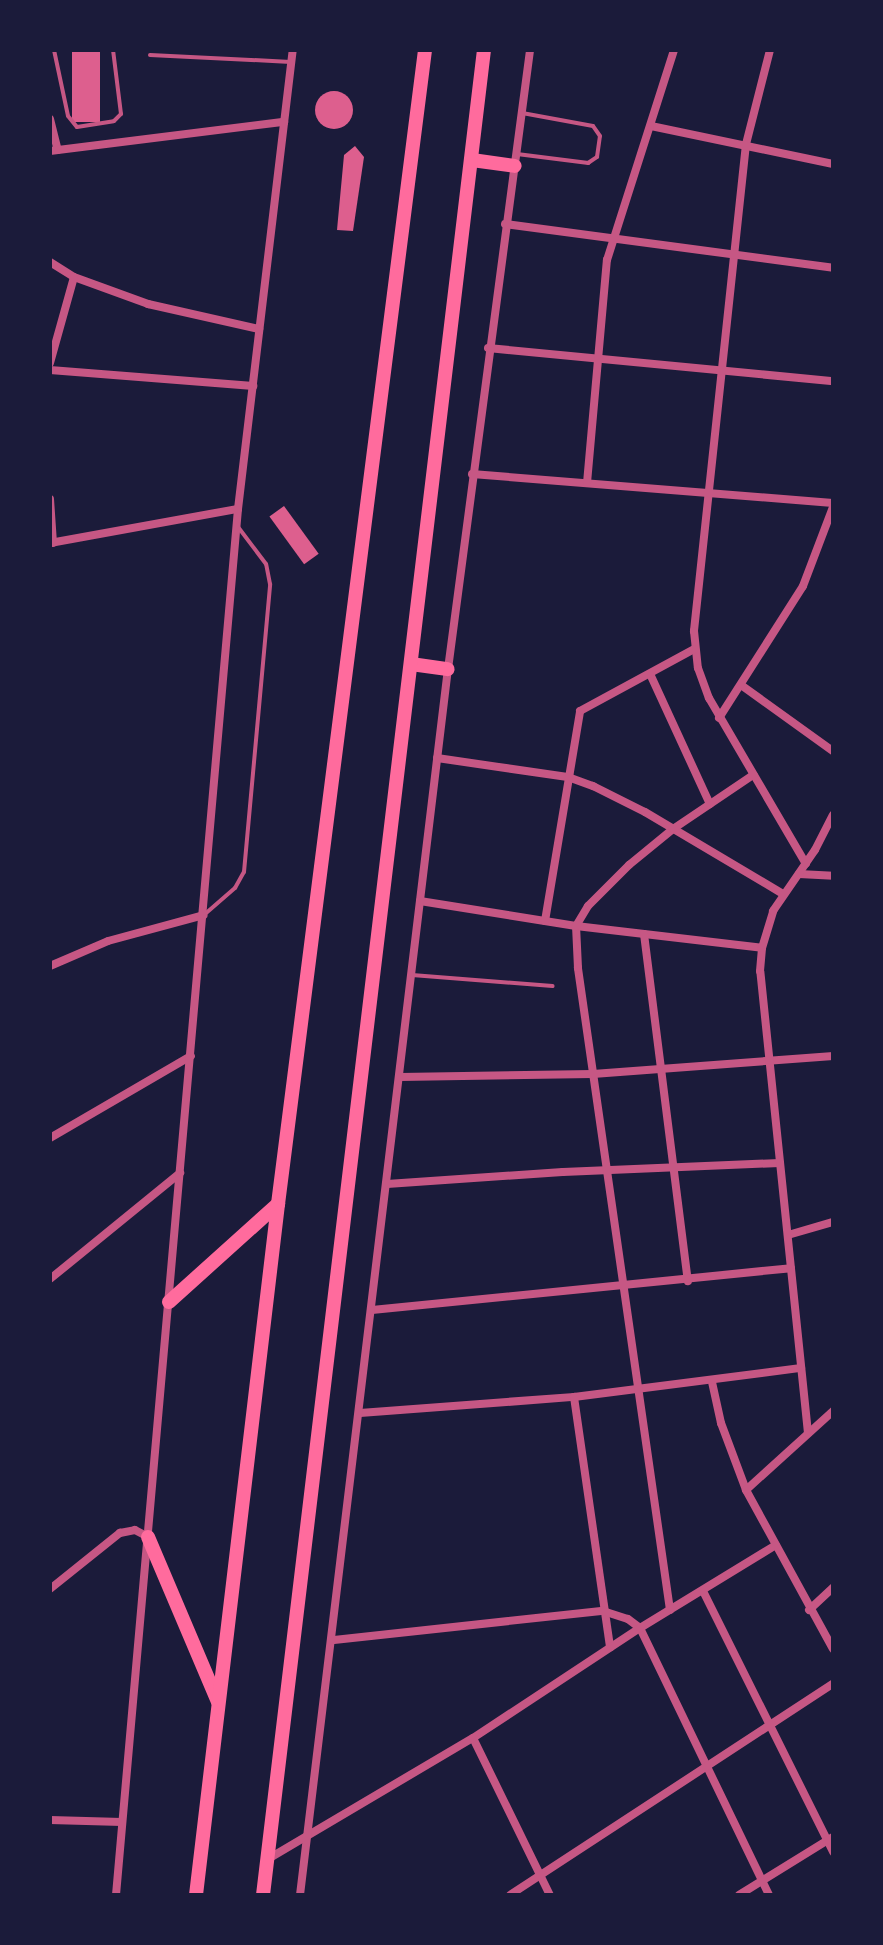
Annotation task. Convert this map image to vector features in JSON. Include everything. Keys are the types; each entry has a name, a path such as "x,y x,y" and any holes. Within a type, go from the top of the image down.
{"main road":[{"path":"196,1895 278,1204 425,50"},
{"path":"263,1895 484,50"},
{"path":"472,160 516,160"},
{"path":"411,664 448,669"},
{"path":"169,1302 278,1204"},
{"path":"148,1537 219,1706"}],"street":[{"path":"116,1895 238,509 293,50"},
{"path":"300,1895 334,1640 472,474 530,50"},
{"path":"587,483 607,260 674,50"},
{"path":"770,50 746,144 694,649 698,668 719,718 806,864"},
{"path":"50,119 54,151 284,122"},
{"path":"651,126 833,164"},
{"path":"505,224 833,268"},
{"path":"50,262 74,277 161,307 259,329"},
{"path":"50,363 74,277"},
{"path":"488,348 833,381"},
{"path":"50,370 253,386"},
{"path":"472,474 833,505 803,586 719,718"},
{"path":"50,499 52,543 238,509"},
{"path":"545,921 580,711 651,676 694,649"},
{"path":"651,676 710,804"},
{"path":"741,685 833,751"},
{"path":"437,758 568,777 618,797 783,894"},
{"path":"670,1610 578,968 576,926 607,886 673,829 753,775"},
{"path":"808,1433 760,971 762,948 773,911 806,864 833,815"},
{"path":"799,874 833,876"},
{"path":"420,901 576,926 762,948"},
{"path":"50,966 108,941 204,915"},
{"path":"644,934 688,1281"},
{"path":"50,1138 191,1056"},
{"path":"400,1077 593,1074 833,1056"},
{"path":"387,1184 780,1163"},
{"path":"50,1279 180,1173"},
{"path":"788,1235 833,1222"},
{"path":"372,1310 688,1281 791,1268"},
{"path":"360,1413 574,1397 712,1382 801,1368"},
{"path":"712,1382 721,1423 746,1490 833,1649"},
{"path":"574,1397 610,1647"},
{"path":"746,1490 833,1411"},
{"path":"50,1589 120,1533 135,1530 148,1537"},
{"path":"268,1859 309,1832 473,1738 610,1647 776,1545"},
{"path":"809,1610 833,1588"},
{"path":"703,1591 830,1839 833,1852"},
{"path":"334,1640 603,1611 615,1613 640,1628 769,1895"},
{"path":"510,1895 833,1684"},
{"path":"473,1738 550,1895"},
{"path":"50,1820 122,1822"},
{"path":"739,1895 830,1839"}],"lane":[{"path":"54,50 68,116 77,127 114,121 121,114 113,50"},
{"path":"150,55 291,62"},
{"path":"516,160 588,163 597,157 600,136 593,126 522,113"},
{"path":"204,915 235,888 244,872 269,599 266,564 237,525"},
{"path":"412,974 553,986"}],"building":[{"path":"72,50 100,50 100,122 72,122"},
{"path":"334,91 348,96 353,110 348,124 334,129 320,124 315,110 320,96"},
{"path":"355,146 364,157 353,231 337,230 344,155"},
{"path":"284,506 319,554 304,564 269,517"}]}
